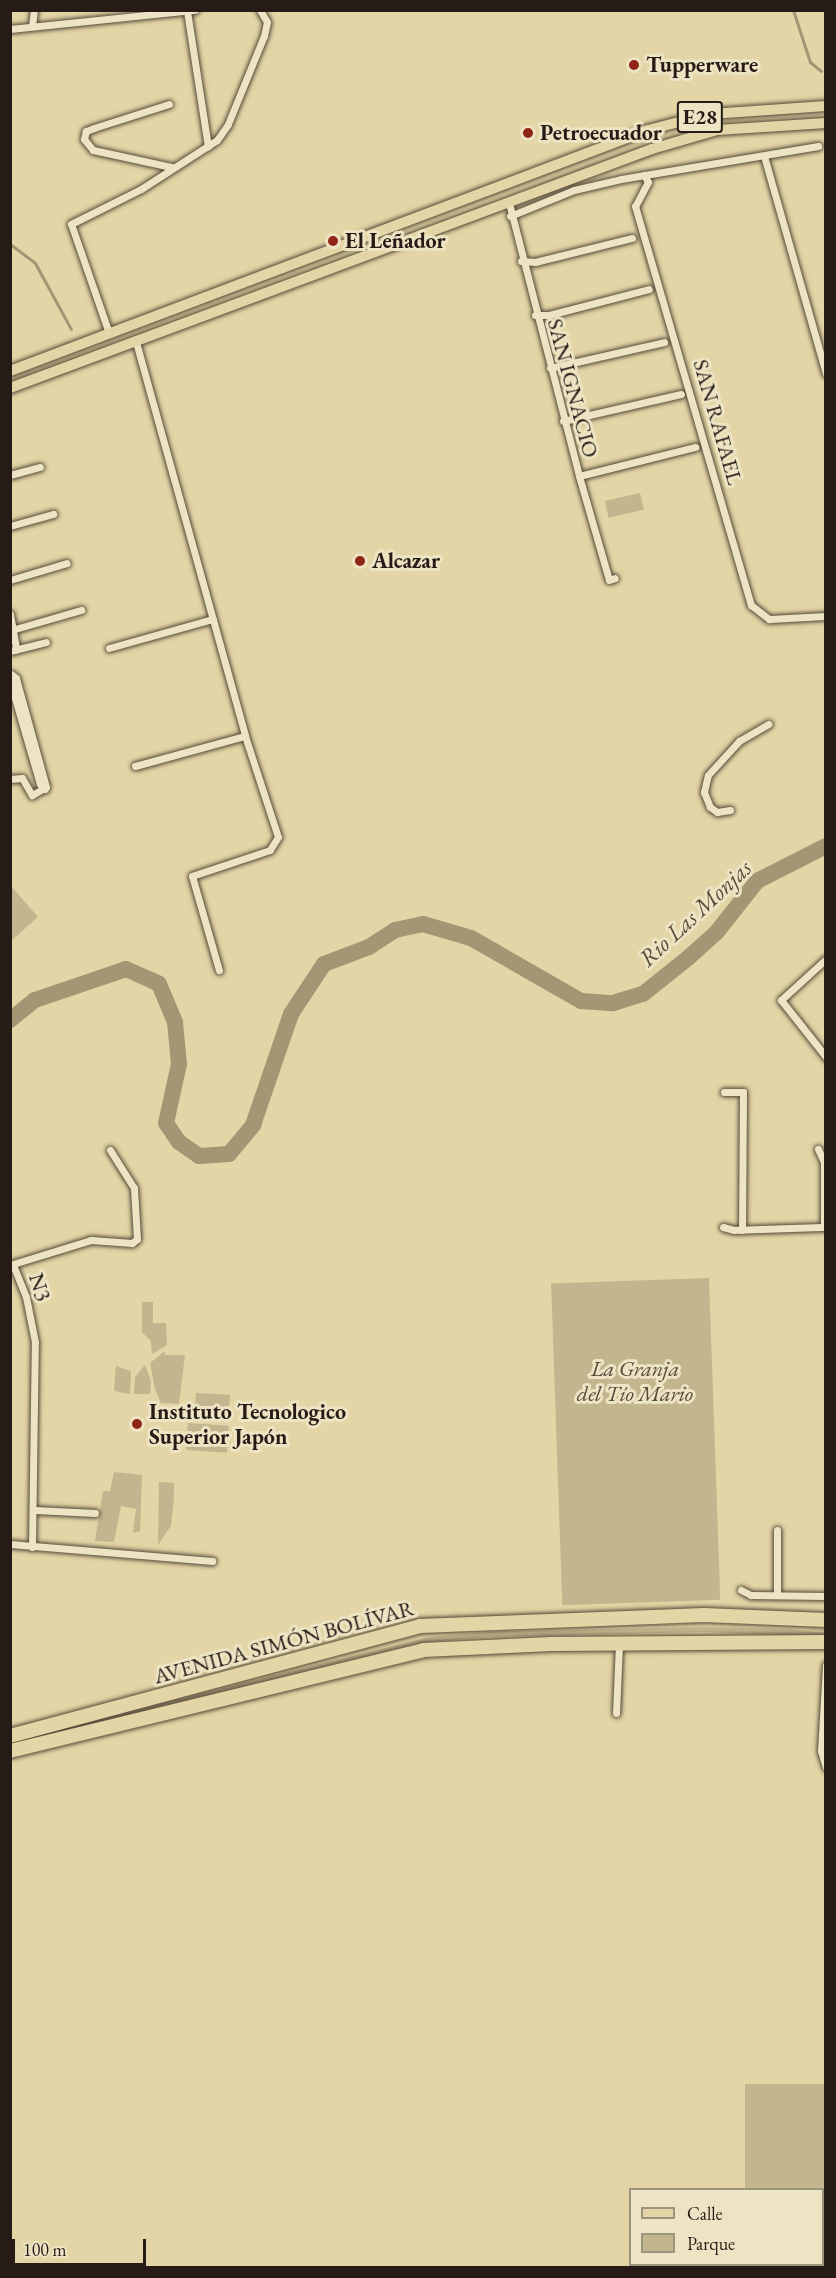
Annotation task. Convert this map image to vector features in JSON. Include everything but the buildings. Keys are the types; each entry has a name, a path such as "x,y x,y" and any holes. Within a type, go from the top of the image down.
{"highway":[{"name":"AVENIDA SIMÓN BOLÍVAR","path":"10,1736 420,1626 704,1615 825,1620"},
{"name":"AVENIDA SIMÓN BOLÍVAR","path":"10,1751 423,1650 618,1644 825,1642"}],"main road":[{"name":"E28","path":"10,371 648,130 711,114 825,106"},
{"name":"E28","path":"10,388 509,203 570,187 652,149 717,130 825,123"},
{"path":"558,163 570,187"},
{"path":"59,353 57,362 65,368"}],"street":[{"path":"32,26 34,10"},
{"path":"10,29 195,10"},
{"path":"109,333 70,224 141,189 171,167 208,146 228,124 264,36 267,22 260,10"},
{"path":"187,12 208,146"},
{"path":"169,104 86,131 84,139 93,150 171,167"},
{"path":"510,216 570,187 818,146"},
{"path":"765,156 825,373"},
{"name":"SAN RAFAEL","path":"644,175 648,182 635,206 751,605 769,619 825,616"},
{"name":"SAN IGNACIO","path":"509,203 521,261 563,421 612,579"},
{"path":"521,261 535,262 632,238"},
{"path":"535,315 649,289"},
{"path":"136,342 246,736 278,841 270,850 192,876 219,970"},
{"path":"550,368 664,342"},
{"path":"563,421 681,394"},
{"path":"579,476 695,447"},
{"path":"10,475 40,467"},
{"path":"10,526 53,514"},
{"path":"10,580 67,563"},
{"path":"15,629 81,610"},
{"path":"11,615 15,629 13,650 46,642"},
{"path":"109,648 213,619"},
{"path":"11,673 10,680 40,784 45,789"},
{"path":"11,673 16,678 45,789"},
{"path":"730,810 717,812 710,807 704,792 708,775 739,741 769,724"},
{"path":"135,766 246,736"},
{"path":"10,779 22,777 32,795 45,789"},
{"path":"825,959 781,1000 825,1057"},
{"path":"724,1092 743,1092 742,1230"},
{"path":"723,1227 742,1230 825,1227 824,1162 818,1149"},
{"name":"N3","path":"32,1547 35,1510 35,1342 26,1297 13,1264 91,1240 132,1243 137,1239 134,1188 110,1150"},
{"path":"35,1510 95,1513"},
{"path":"777,1530 777,1595"},
{"path":"10,1544 212,1561"},
{"path":"741,1590 751,1596 825,1596"},
{"path":"616,1713 618,1644"},
{"path":"825,1665 823,1744 825,1767"}],"green space":[{"path":"640,493 644,510 609,518 605,501"},
{"path":"11,886 38,917 10,941"},
{"name":"La Granja del Tío Mario","path":"709,1278 720,1600 562,1605 551,1284"},
{"path":"142,1302 153,1302 153,1323 166,1323 167,1345 152,1354 151,1341 142,1332"},
{"path":"165,1351 165,1355 185,1355 179,1404 161,1403 155,1389 150,1363"},
{"path":"145,1365 151,1381 150,1394 134,1394 135,1377"},
{"path":"116,1366 131,1371 130,1394 114,1391"},
{"path":"196,1393 230,1395 229,1417 195,1415"},
{"path":"188,1423 229,1426 227,1453 186,1450"},
{"path":"114,1472 142,1475 140,1531 133,1533 136,1509 121,1506 114,1542 95,1541 103,1491 110,1491"},
{"path":"159,1482 174,1483 174,1497 171,1526 158,1545"},
{"path":"706,1627 788,1629 825,1633 825,1637 707,1632 489,1637 429,1642 11,1747 11,1741 429,1637 490,1632"},
{"path":"745,2084 825,2084 825,2191 824,2188 745,2188"}],"waterway":[{"path":"793,10 810,62 821,71"},
{"path":"10,244 35,263 71,329"},
{"name":"Rio Las Monjas","path":"10,1020 35,1000 126,969 159,984 175,1022 179,1064 166,1123 179,1142 199,1156 229,1154 253,1125 291,1014 324,964 369,947 395,930 423,924 471,938 581,1001 613,1003 643,994 688,958 716,933 757,881 826,846"}],"place":[{"name":"Tupperware","path":"634,65"},
{"name":"Petroecuador","path":"528,133"},
{"name":"El Leñador","path":"333,241"},
{"name":"Alcazar","path":"360,561"},
{"name":"Instituto Tecnologico Superior Japón","path":"137,1424"}]}
